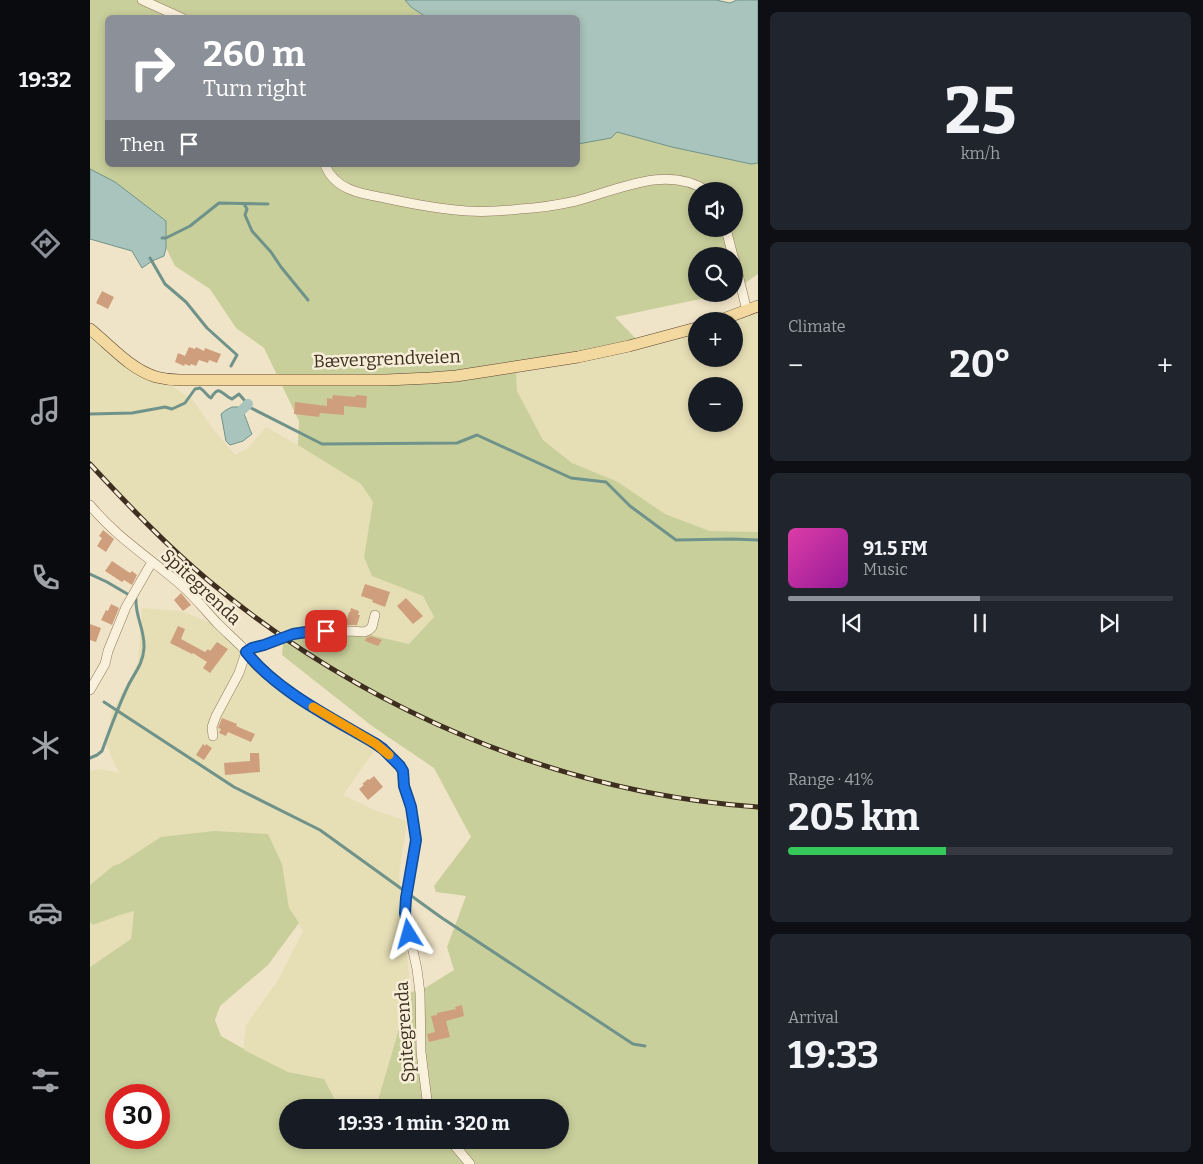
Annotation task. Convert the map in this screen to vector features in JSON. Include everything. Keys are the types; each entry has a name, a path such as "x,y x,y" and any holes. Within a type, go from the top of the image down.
{"main road":[{"path":"743,312 758,306"},
{"name":"Bævergrendveien","path":"90,329 136,368 157,377 188,380 386,380 456,376 578,357 688,330"}],"street":[{"path":"142,0 175,15"},
{"path":"326,167 333,180 363,194 425,206 468,211 520,209 553,205 575,201 639,183 663,179 688,182"},
{"path":"743,294 747,311"},
{"name":"Spitegrenda","path":"90,505 104,522 196,599 256,664 281,686 376,744 398,763 403,771 402,780 411,807 415,832 415,848 405,913 417,968 420,992 421,1052 427,1099"},
{"path":"90,690 105,664 126,607 152,562"},
{"path":"213,736 212,727 216,716 239,673 246,652 252,648 293,634 313,631 364,632 372,627 375,615"},
{"path":"458,1149 470,1164"}],"shaded area":[{"path":"758,305 758,532 710,531 665,514 618,482 572,463 543,440 517,391 516,372 688,329 688,367 743,367 743,312"},
{"path":"90,328 145,369 192,399 235,455 248,448 266,427 314,454 361,484 373,502 364,557 372,576 423,596 434,617 409,644 362,633 308,636 272,633 228,599 146,524 90,464"},
{"path":"142,608 180,611 217,625 282,688 375,750 343,795 374,810 407,821 399,874 410,985 378,1099 335,1099 324,1079 288,1072 243,1050 246,1025 278,980 303,931 289,908 282,864 121,863 113,866 90,885 90,771 100,769 119,773 106,744 112,712 138,663"},
{"path":"134,911 131,939 90,967 90,922 93,925 120,914"}],"green space":[{"path":"90,0 405,0 411,7 423,15 105,15 105,167 580,167 580,144 611,138 617,132 672,147 751,164 758,163 758,274 743,285 743,247 688,247 688,302 615,317 638,341 516,372 517,391 543,440 572,463 618,482 665,514 710,531 758,532 758,1164 90,1164 90,967 131,939 134,911 93,925 90,922 90,885 113,866 121,863 161,837 214,831 268,834 282,864 289,908 299,923 268,965 220,1006 215,1020 221,1036 244,1050 288,1072 324,1079 335,1099 279,1099 279,1149 569,1149 569,1099 378,1099 408,993 425,988 454,970 447,947 466,896 436,892 434,886 471,837 434,768 372,726 282,655 284,634 308,636 362,633 409,644 434,617 423,596 372,576 364,557 373,502 361,484 298,445 299,421 264,348 236,328 210,289 175,266 166,248 166,221 115,182 90,169"}],"water":[{"path":"405,0 716,0 730,3 737,0 758,0 758,163 751,164 672,147 617,132 611,138 580,144 580,15 423,15 411,7"},
{"path":"90,169 115,182 166,221 166,248 164,256 142,268 132,251 90,239"},
{"path":"232,407 239,407 245,416 252,434 243,441 230,445 226,441 221,414"}],"building":[{"path":"102,291 114,297 108,309 96,303"},
{"path":"189,347 195,349 196,347 204,351 205,348 221,354 217,363 209,360 208,363 199,360 196,366 185,364 184,366 175,362 178,353 185,356"},
{"path":"333,395 367,396 366,408 344,406 344,415 320,413 319,417 294,414 295,402 327,406 327,398 332,399"},
{"path":"103,530 114,539 106,552 97,546 102,538 99,536"},
{"path":"112,561 130,573 132,571 137,575 132,585 124,580 122,582 105,571"},
{"path":"365,584 390,592 385,607 361,596"},
{"path":"181,593 191,605 183,611 174,600"},
{"path":"406,598 423,616 413,624 397,606"},
{"path":"111,604 119,608 112,625 101,620"},
{"path":"351,608 359,611 358,615 360,615 357,625 345,625 349,612"},
{"path":"90,624 101,628 96,642 90,640"},
{"path":"178,626 185,629 181,639 205,652 208,649 210,651 217,642 228,649 210,673 203,668 207,662 193,653 170,643"},
{"path":"371,636 382,640 378,646 365,641 366,638"},
{"path":"222,718 255,734 251,742 228,732 226,736 219,733 221,729 218,728"},
{"path":"203,744 212,748 204,760 196,755"},
{"path":"250,753 259,753 260,772 225,775 224,763 250,761"},
{"path":"374,776 383,787 368,800 359,789 364,785 362,784"},
{"path":"462,1005 464,1016 446,1021 450,1037 429,1042 427,1034 435,1032 431,1016 456,1009 455,1007"}],"waterway":[{"path":"162,238 166,238 190,226 219,203 268,204"},
{"path":"244,204 247,209 245,215 252,231 271,252 308,300"},
{"path":"150,258 165,284 186,302 207,328 237,355 231,366"},
{"path":"90,414 132,413 165,407 172,409 185,403 195,389 200,388 211,398 217,391 221,391 232,399 239,394 251,408 322,444 457,443 477,435 571,478 606,482 630,506 676,540 758,540"},
{"path":"242,410 248,404"},
{"path":"90,574 136,599 144,641 140,663 124,694 102,751 90,758"},
{"path":"104,702 234,787 320,830 442,918 633,1044 645,1046"}],"railway":[{"path":"90,464 148,524 209,581 269,627 331,668 397,705 466,737 537,763 609,784 683,799 758,807"}],"slow traffic":[{"path":"313,707 376,744 389,755"}],"route":[{"path":"326,631 293,634 252,648 246,652 256,664 281,686 376,744 398,763 403,771 402,780 411,807 416,840 406,898 405,913 409,934"}]}
